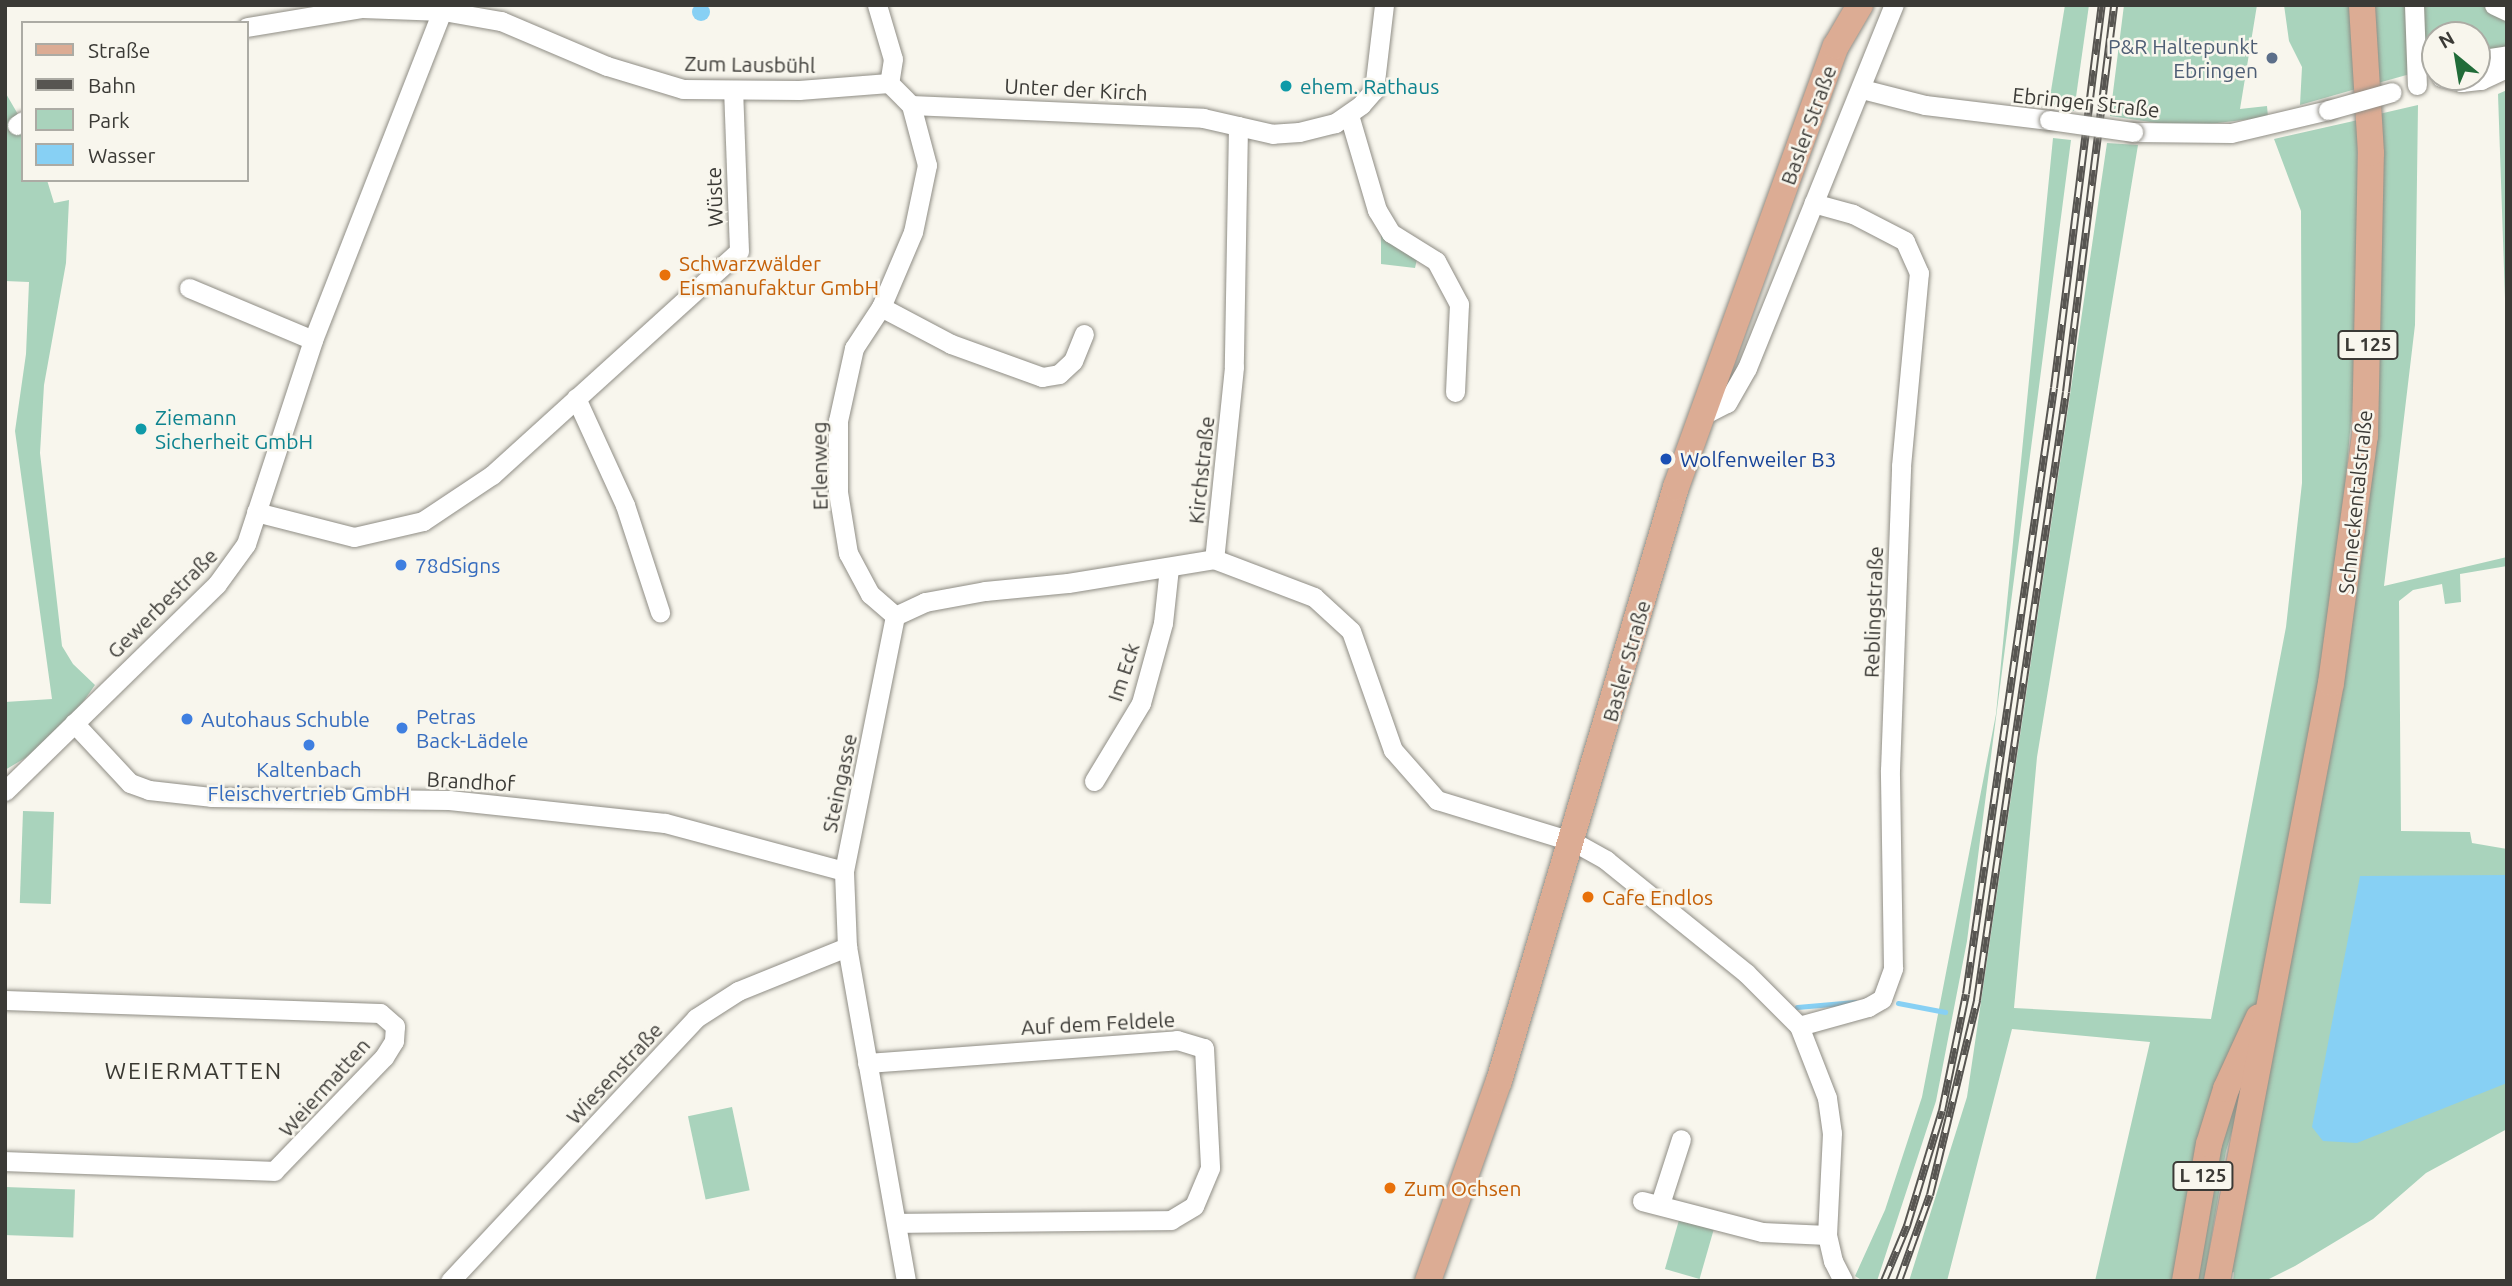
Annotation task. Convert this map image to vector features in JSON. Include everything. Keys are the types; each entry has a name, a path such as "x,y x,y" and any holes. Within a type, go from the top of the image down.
{"main road":[{"name":"Basler Straße","path":"1836,46 1843,5"},
{"name":"Basler Straße","path":"1428,1281 1499,1082 1574,842 1701,416 1836,46 1860,5"},
{"name":"Schneckentalstraße","path":"2217,1280 2227,1211 2268,1027 2271,993 2331,683 2365,436 2371,153 2362,5"},
{"name":"Schneckentalstraße","path":"2185,1281 2209,1144 2226,1089 2271,993"}],"street":[{"path":"877,5 893,59 889,83 911,105"},
{"path":"1238,126 1273,134 1299,132 1349,115 1374,90 1384,5"},
{"path":"1701,416 1727,403 1737,388 1862,89 1894,5"},
{"path":"2414,5 2417,85"},
{"path":"2494,5 2507,11"},
{"name":"Zum Lausbühl","path":"248,27 362,8 443,8 500,21 607,66 683,89 799,90 889,83"},
{"name":"Gewerbestraße","path":"5,791 217,583 246,544 313,340 443,8"},
{"path":"2491,75 2507,68"},
{"name":"Ebringer Straße","path":"1862,89 1925,105 2133,132 2231,133 2328,110 2421,84"},
{"name":"Wüste","path":"256,512 354,537 423,521 492,475 739,251 733,90"},
{"name":"Unter der Kirch","path":"911,105 1203,118 1238,126"},
{"name":"Erlenweg","path":"895,616 870,594 848,553 838,492 838,421 854,348 881,307 914,232 927,165 911,105"},
{"path":"1349,115 1377,210 1391,233 1436,261 1459,304 1455,392"},
{"name":"Kirchstraße","path":"1214,559 1234,367 1238,126"},
{"name":"Reblingstraße","path":"1799,1026 1868,1007 1882,999 1893,968 1890,770 1901,466 1919,273 1905,241 1853,214 1813,203"},
{"path":"189,288 313,340"},
{"path":"881,307 951,344 1042,377 1059,374 1073,361 1084,334"},
{"path":"576,398 625,506 660,612"},
{"path":"895,616 925,602 985,591 1169,568 1214,559 1314,597 1351,631 1393,750 1437,800 1574,842 1606,860 1736,965 1799,1026 1827,1098 1832,1133 1827,1235 1843,1281"},
{"name":"Im Eck","path":"1094,781 1141,703 1163,623 1169,568"},
{"name":"Steingasse","path":"895,616 844,871 847,947 906,1281"},
{"name":"Brandhof","path":"74,723 130,783 149,790 211,797 449,800 665,822 844,871"},
{"name":"Wiesenstraße","path":"450,1281 696,1018 738,991 847,947"},
{"name":"Weiermatten","path":"5,1000 380,1013 395,1026 394,1041 384,1057 274,1171 5,1161"},
{"name":"Auf dem Feldele","path":"867,1063 1177,1040 1204,1048 1210,1168 1194,1206 1171,1220 897,1223"},
{"path":"1681,1139 1651,1202 1762,1232 1827,1235"}],"green space":[{"path":"2065,5 2089,5 2074,111 2049,103"},
{"path":"2124,5 2257,5 2240,109 2267,106 2268,117 2184,127 2110,116"},
{"path":"2284,5 2352,5 2356,89 2300,105 2302,67 2289,41"},
{"path":"2373,5 2486,5 2507,15 2507,49 2491,53 2491,21 2421,21 2421,71 2378,83"},
{"path":"2507,90 2507,327 2506,327 2498,94"},
{"path":"5,92 21,120 21,182 48,182 54,203 69,200 66,263 44,385 40,453 62,646 73,664 95,685 57,739 5,770 5,702 52,699 15,431 26,354 29,282 5,281"},
{"path":"2418,105 2415,325 2384,586 2507,557 2507,566 2460,574 2461,602 2445,604 2442,584 2413,590 2399,601 2401,831 2470,832 2472,843 2507,849 2507,1129 2426,1173 2373,1219 2295,1266 2265,1281 2233,1281 2234,1272 2227,1274 2336,704 2379,114"},
{"path":"2358,120 2355,377 2335,599 2261,992 2176,1281 2095,1281 2150,1042 2012,1029 1947,1281 1909,1281 1967,1097 2107,143 2138,145 2037,757 2014,1008 2211,1019 2286,627 2302,483 2301,211 2274,139"},
{"path":"2053,138 2071,140 1967,941 1936,1101 1877,1281 1863,1281 1855,1276 1885,1210 1922,1097 1996,714"},
{"path":"1381,231 1417,259 1415,268 1381,264"},
{"path":"23,811 54,812 51,904 20,903"},
{"path":"2251,1070 2226,1151 2204,1281 2197,1281 2218,1160 2239,1081"},
{"path":"732,1107 750,1190 706,1199 688,1116"},
{"path":"5,1187 75,1189 73,1237 5,1235"},
{"path":"1679,1220 1714,1230 1700,1279 1665,1269"}],"water":[{"path":"701,3 707,6 710,12 707,18 701,21 695,18 692,12 695,6"},
{"path":"2507,875 2507,1083 2357,1143 2323,1141 2312,1127 2360,876"}],"waterway":[{"path":"1797,1007 1855,1002"},
{"path":"1898,1003 1945,1012"}],"railway":[{"path":"1884,1281 1907,1226 1942,1111 1966,994 2054,388 2102,5"},
{"path":"1899,1281 1930,1195 1977,1000 2066,392 2114,5"}],"place":[{"name":"P&R Haltepunkt Ebringen","path":"2272,58"},
{"name":"ehem. Rathaus","path":"1286,86"},
{"name":"Schwarzwälder Eismanufaktur GmbH","path":"665,275"},
{"name":"Ziemann Sicherheit GmbH","path":"141,429"},
{"name":"Wolfenweiler B3","path":"1666,459"},
{"name":"78dSigns","path":"401,565"},
{"name":"Autohaus Schuble","path":"187,719"},
{"name":"Petras Back-Lädele","path":"402,728"},
{"name":"Kaltenbach Fleischvertrieb GmbH","path":"309,745"},
{"name":"Cafe Endlos","path":"1588,897"},
{"name":"Zum Ochsen","path":"1390,1188"}],"district":[{"name":"WEIERMATTEN","path":"194,1071"}]}
